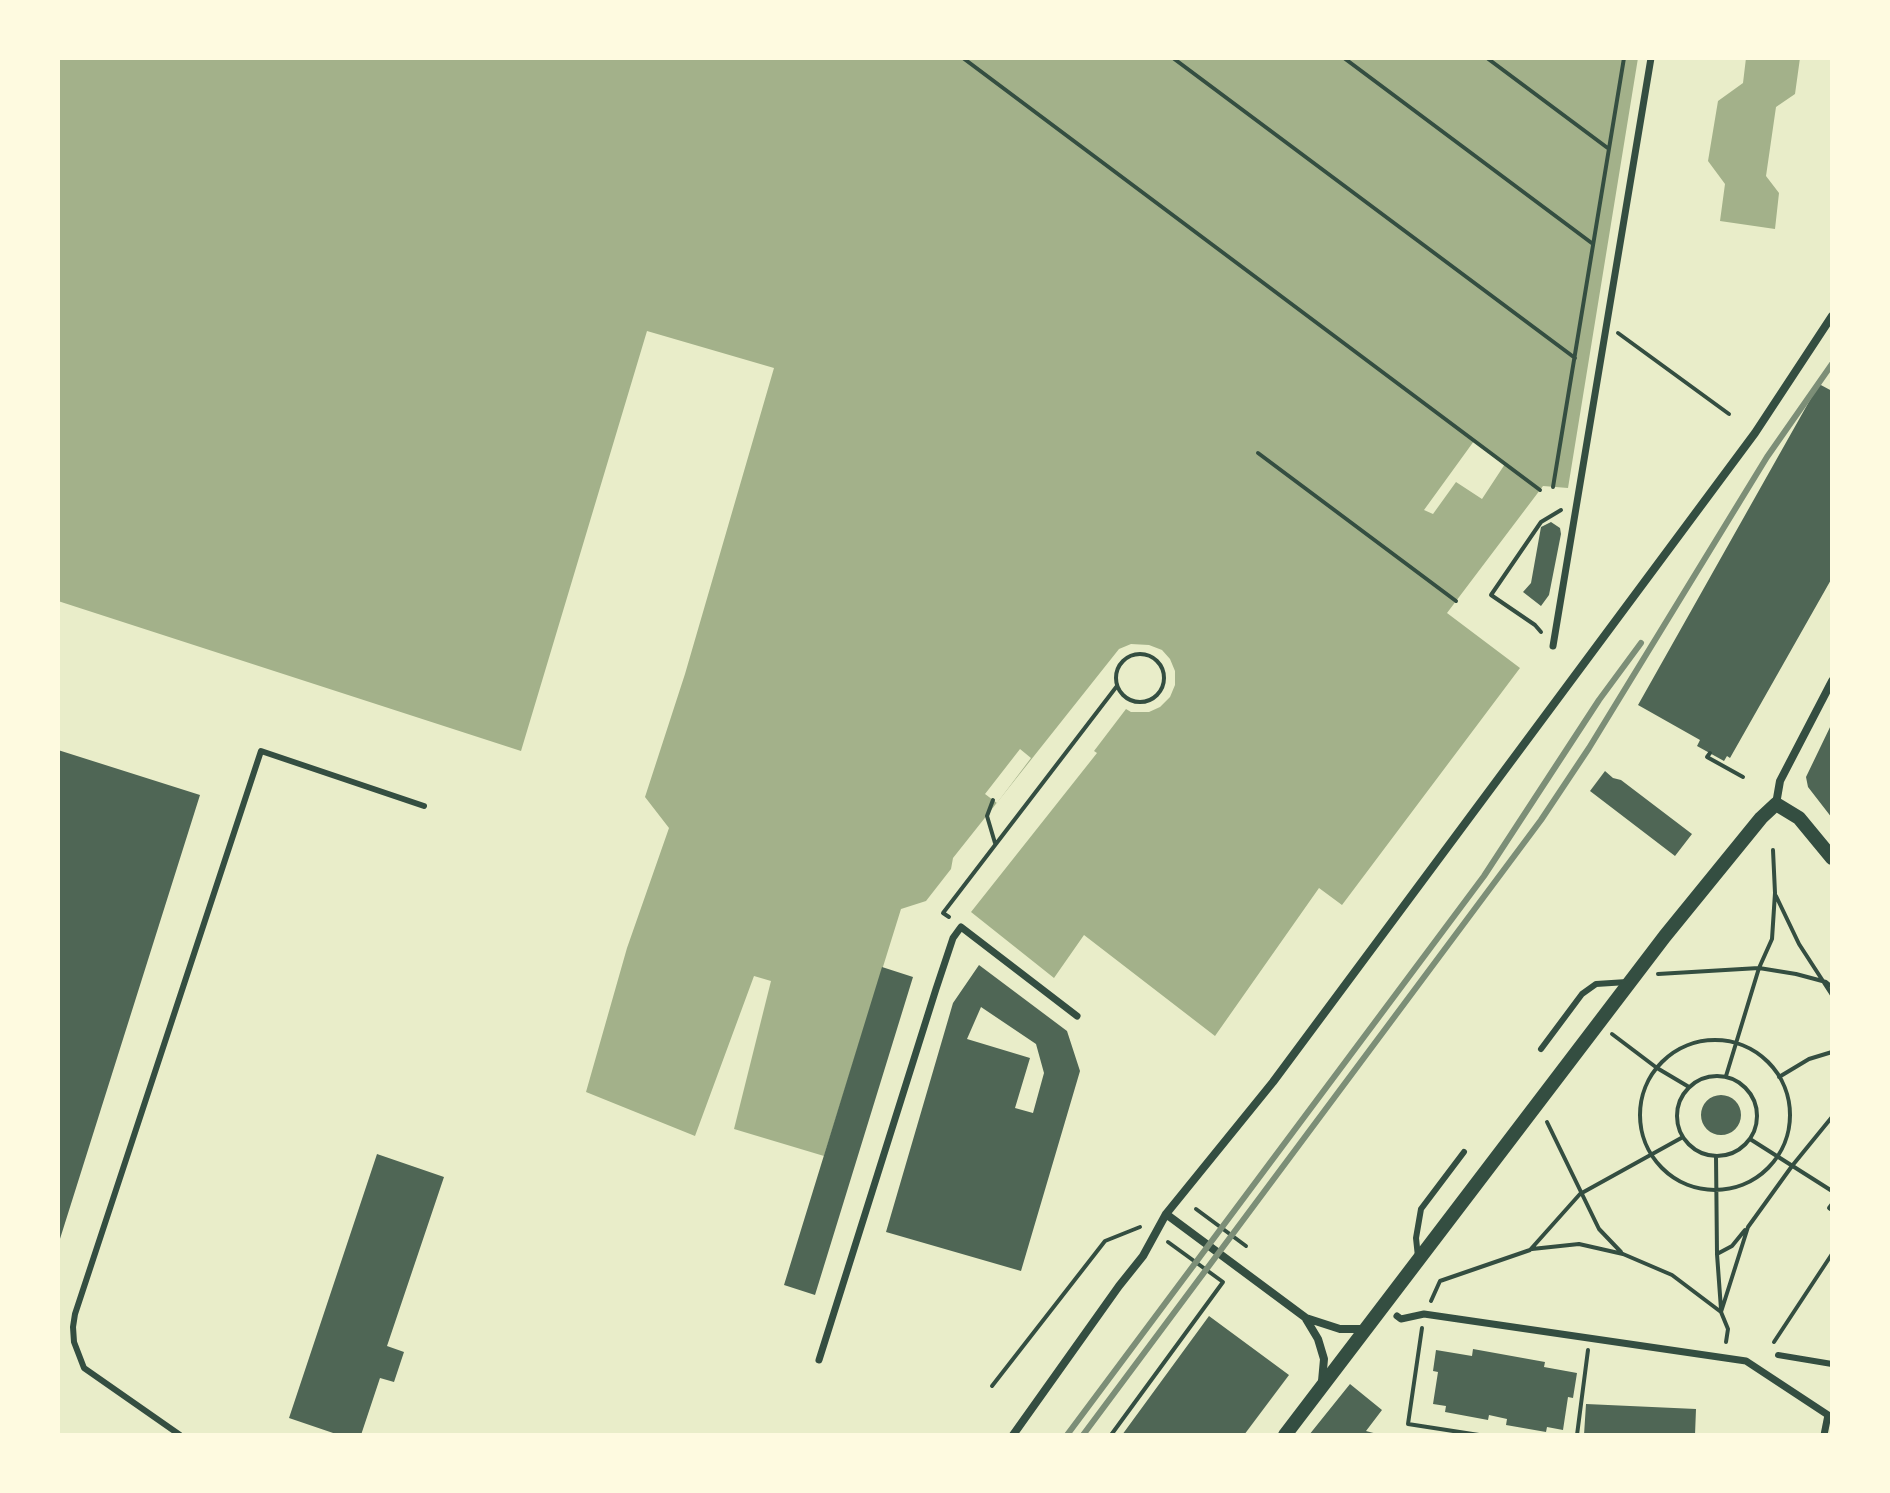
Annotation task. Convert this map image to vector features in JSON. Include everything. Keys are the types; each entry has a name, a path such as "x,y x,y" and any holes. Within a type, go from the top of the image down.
{"street":[{"path":"1553,646 1651,58"},
{"path":"1013,1435 1143,1256 1166,1214 1273,1082 1755,433 1832,316"},
{"path":"1285,1435 1631,982 1761,818 1776,804 1780,781 1832,681"},
{"path":"1776,804 1799,818 1832,858"},
{"path":"819,1360 936,989 953,938 961,927 1077,1016"},
{"path":"1166,1214 1306,1318 1340,1329 1367,1329"},
{"path":"1397,1316 1401,1319 1424,1314 1746,1361 1828,1415 1824,1435"},
{"path":"1306,1318 1318,1339 1324,1359 1322,1385"}],"lane":[{"path":"180,1435 84,1368 74,1342 73,1327 261,751 424,806"},
{"path":"1541,1049 1582,994 1596,984 1631,982"},
{"path":"1418,1261 1416,1238 1421,1209 1464,1152"},
{"path":"1778,1355 1832,1364"}],"path":[{"path":"963,58 1540,490"},
{"path":"1173,58 1575,358"},
{"path":"1344,58 1593,244"},
{"path":"1487,58 1609,149"},
{"path":"1553,487 1624,60 1618,58"},
{"path":"1606,324 1729,414"},
{"path":"1258,453 1456,601"},
{"path":"1535,625 1491,595 1541,522 1561,510 1577,511"},
{"path":"961,927 943,913 1117,686 1119,666 1135,654 1148,655 1163,669 1161,689 1145,701 1125,697 1117,686"},
{"path":"1710,753 1707,757 1743,777"},
{"path":"993,800 987,816 995,844"},
{"path":"1726,1076 1759,968 1772,939 1775,893 1773,850"},
{"path":"1775,893 1799,944 1832,995"},
{"path":"1655,974 1759,968 1826,982 1832,987"},
{"path":"1611,1033 1657,1068 1689,1087"},
{"path":"1714,1040 1736,1043 1758,1053 1786,1090 1790,1114 1787,1137 1777,1158 1760,1176 1740,1187 1716,1191 1691,1187 1668,1174 1651,1155 1642,1133 1640,1110 1645,1088 1657,1068 1673,1053 1693,1044 1714,1040"},
{"path":"1779,1077 1809,1059 1832,1052"},
{"path":"1713,1076 1726,1076 1738,1081 1755,1102 1758,1115 1750,1139 1741,1149 1716,1156 1692,1147 1683,1137 1677,1112 1689,1087 1713,1076"},
{"path":"1717,1254 1732,1246 1748,1227 1832,1117"},
{"path":"1546,1119 1599,1229 1623,1254"},
{"path":"1530,1250 1580,1194 1683,1137"},
{"path":"1750,1139 1832,1191"},
{"path":"1716,1156 1721,1312 1728,1329"},
{"path":"1196,1209 1246,1246"},
{"path":"992,1386 1105,1241 1144,1225"},
{"path":"1721,1312 1748,1227"},
{"path":"1111,1435 1223,1282 1156,1233"},
{"path":"1480,1435 1408,1424 1424,1314 1440,1281 1530,1250 1579,1244 1623,1254 1672,1275 1721,1312"},
{"path":"1757,1367 1832,1254"},
{"path":"1577,1435 1590,1337"}],"shaded area":[{"path":"58,58 1638,58 1568,488 1543,486 1447,613 1520,668 1342,905 1319,888 1215,1036 1084,935 1054,978 971,912 1097,753 1094,751 1126,709 1149,712 1170,697 1175,685 1175,671 1170,659 1162,650 1149,645 1131,644 1119,649 953,858 951,869 926,901 901,909 824,1156 734,1129 771,981 754,976 695,1136 586,1092 627,948 669,828 645,797 685,674 774,368 647,331 521,751 58,601"},
{"path":"1746,58 1800,58 1795,94 1776,107 1766,176 1779,193 1775,229 1720,221 1725,184 1708,161 1718,101 1743,83"}],"pier":[{"path":"1474,441 1505,464 1482,499 1456,482 1433,514 1424,510"},
{"path":"1020,749 1031,758 997,803 985,794"}],"building":[{"path":"1819,384 1832,391 1832,578 1730,758 1727,756 1724,761 1697,746 1700,740 1638,705"},
{"path":"1551,522 1560,528 1561,534 1549,595 1541,606 1523,592 1531,583 1541,527"},
{"path":"1832,723 1832,818 1808,787 1806,777"},
{"path":"58,750 200,795 59,1242 58,1242"},
{"path":"1605,771 1692,834 1675,856 1590,791"},
{"path":"979,965 1067,1031 1080,1071 1021,1271 886,1232 953,1003","holes":["981,1007 1036,1044 1044,1073 1033,1113 1015,1108 1030,1058 967,1039"]},
{"path":"882,967 913,977 815,1295 784,1285"},
{"path":"1721,1095 1735,1101 1741,1115 1735,1129 1721,1135 1707,1129 1701,1115 1707,1101"},
{"path":"377,1154 444,1177 387,1346 404,1352 394,1382 380,1378 361,1435 339,1435 289,1418"},
{"path":"1209,1316 1289,1375 1244,1435 1122,1435"},
{"path":"1473,1349 1545,1362 1544,1367 1577,1373 1573,1398 1568,1397 1563,1430 1547,1427 1546,1432 1506,1425 1507,1419 1489,1415 1488,1420 1445,1412 1446,1406 1433,1404 1438,1372 1433,1371 1436,1350 1472,1356"},
{"path":"1350,1384 1382,1410 1366,1431 1381,1435 1309,1435"},
{"path":"1586,1404 1696,1409 1695,1435 1584,1435"}],"railway":[{"path":"1083,1435 1541,820 1589,748 1767,457 1832,364"},
{"path":"1067,1435 1484,876 1599,700 1641,643"}]}
